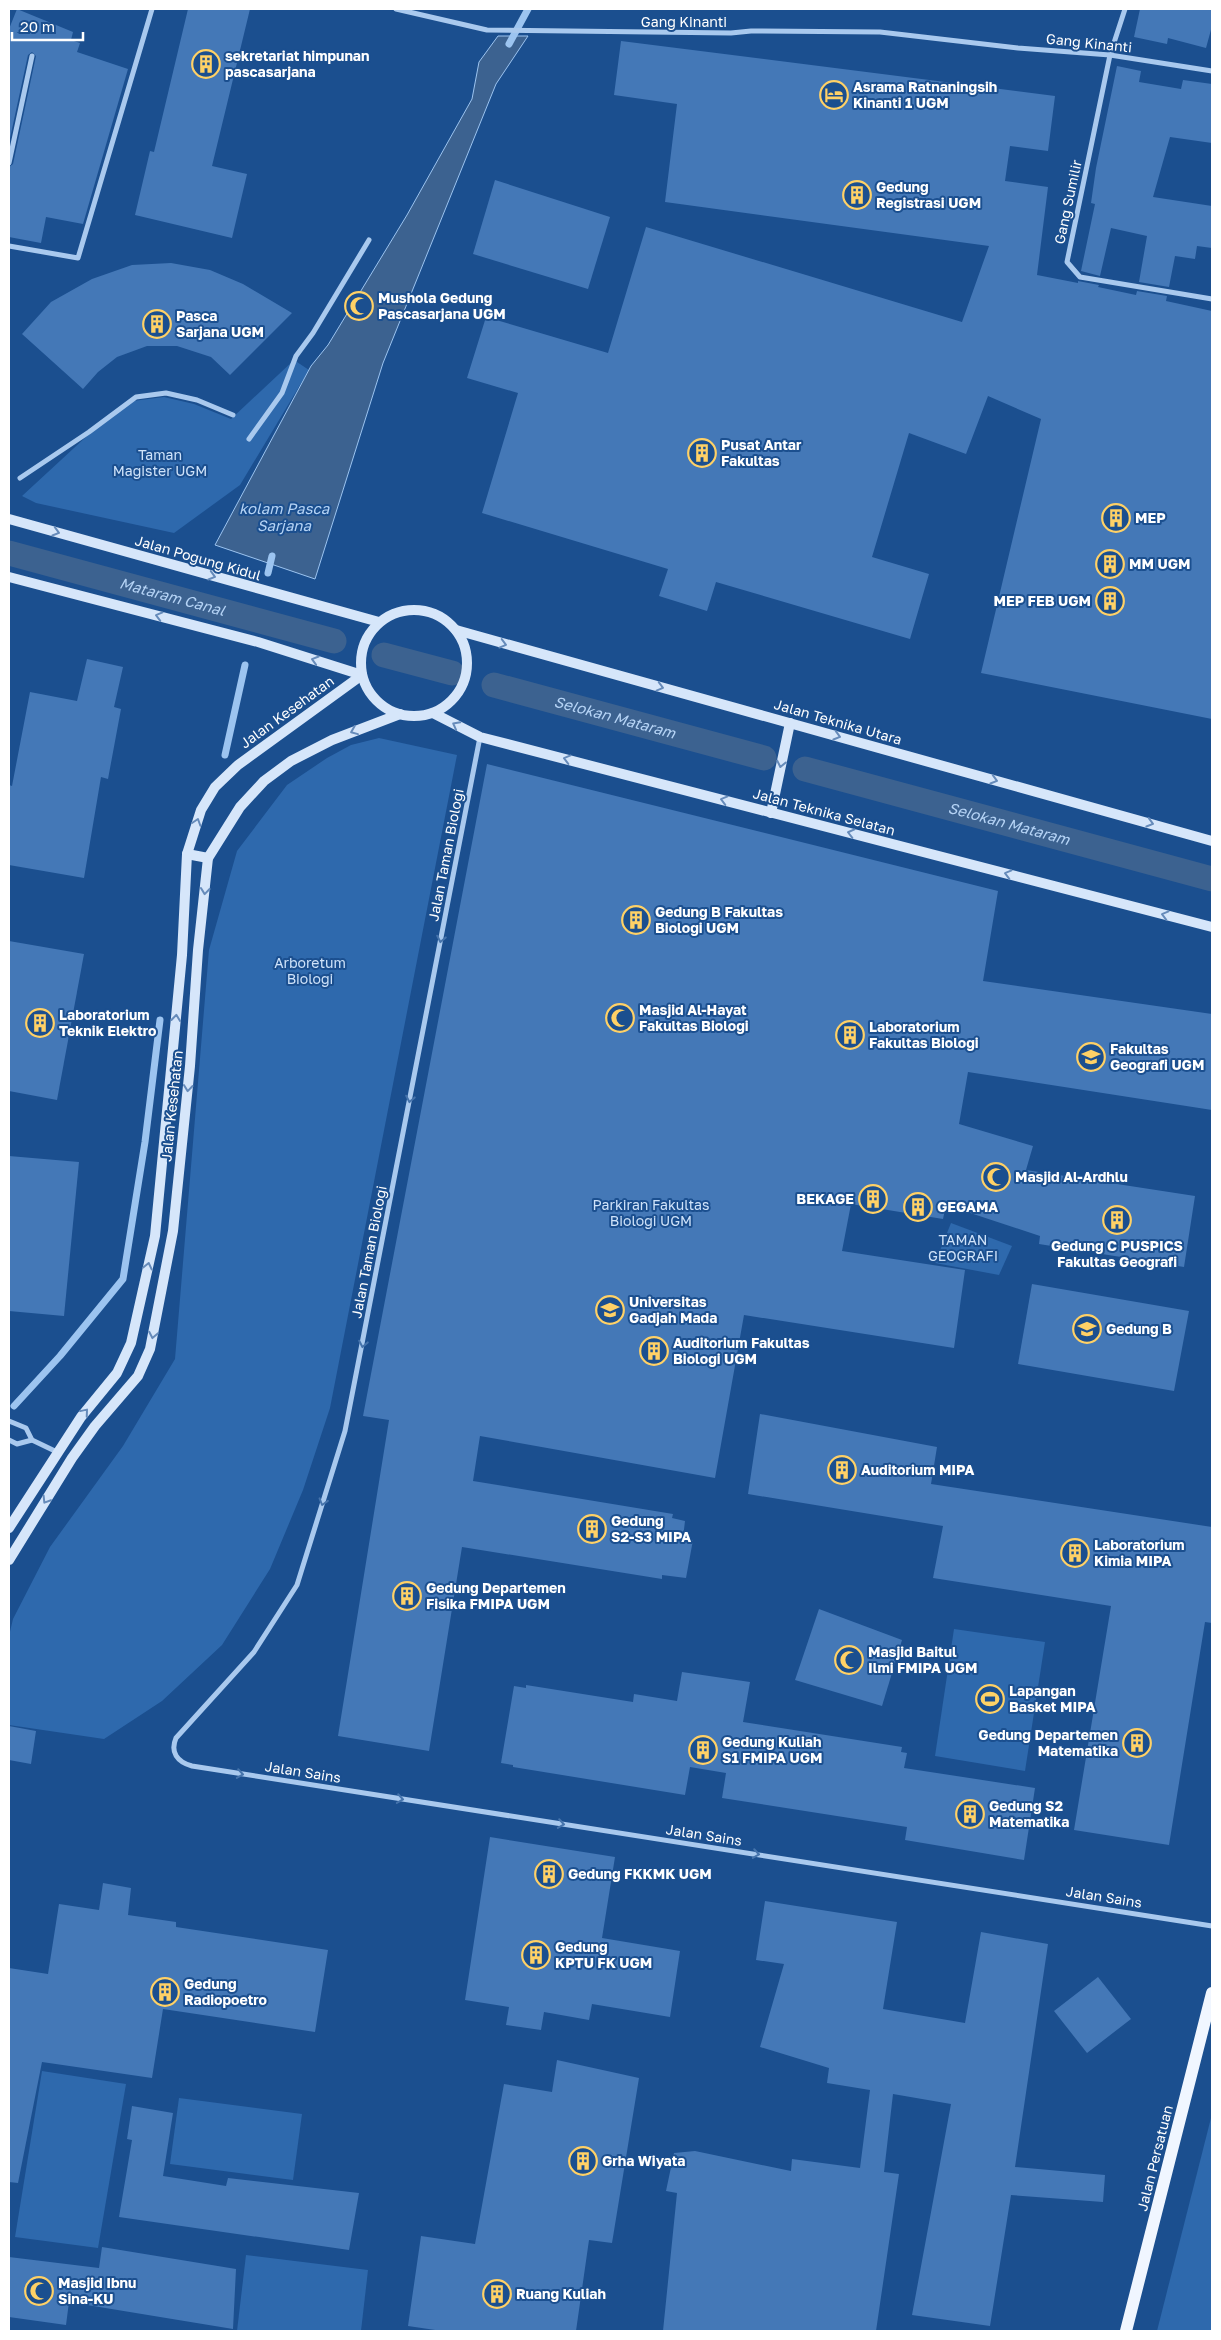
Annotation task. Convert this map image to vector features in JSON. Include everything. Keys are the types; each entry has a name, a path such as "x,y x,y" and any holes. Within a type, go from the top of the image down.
{"main road":[{"name":"Jalan Pogung Kidul","path":"9,519 379,622"},
{"path":"9,577 258,642 362,675"},
{"path":"410,610 428,611 444,618 456,630 465,644 468,660 466,677 459,692 448,705 433,712 417,716 400,714 387,709 376,700 367,688 362,675 361,660 363,646 379,622 394,614 410,610"},
{"name":"Jalan Teknika Utara","path":"456,630 1212,841"},
{"name":"Jalan Kesehatan","path":"9,1528 81,1416 113,1379 131,1343 155,1236 182,955 187,854 201,810 215,786 238,765 362,675"},
{"name":"Jalan Teknika Selatan","path":"433,712 480,737 1212,928"},
{"name":"Jalan Kesehatan","path":"9,1560 72,1458 95,1426 138,1376 150,1349 173,1231 190,1066 198,950 208,858 240,807 271,776 291,761 332,740 400,714"},
{"path":"771,813 790,723"},
{"path":"187,854 208,858"},
{"path":"57,1452 72,1458"},
{"name":"Jalan Persatuan","path":"1126,2331 1212,1993"}],"street":[{"path":"9,246 78,258 152,9"},
{"name":"Gang Kinanti","path":"396,9 487,30 541,32 880,32 1018,48 1110,55 1212,71"},
{"path":"1110,55 1125,9"},
{"name":"Gang Sumilir","path":"1110,55 1067,262 1080,277 1212,300"},
{"path":"9,163 32,56"},
{"path":"249,439 282,393 296,356 313,333 369,240"},
{"path":"20,478 136,397 166,393 197,400 233,415"},
{"name":"Jalan Taman Biologi","path":"192,1766 179,1760 173,1749 176,1738 254,1652 296,1585 345,1431 480,737"},
{"path":"11,1422 26,1428 32,1440 57,1452"},
{"path":"9,1440 17,1444 32,1440"},
{"name":"Jalan Sains","path":"192,1766 1212,1926"}],"green space":[{"name":"Taman Magister UGM","path":"294,360 309,370 240,485 174,533 36,503 22,496 87,436 133,401 164,397 194,404 231,419"},
{"name":"Arboretum Biologi","path":"379,738 457,755 330,1408 303,1490 270,1569 222,1645 162,1701 104,1739 9,1725 9,1636 13,1619 50,1547 123,1446 175,1359 209,950 237,851 287,785 327,758 351,745"},
{"name":"TAMAN GEOGRAFI","path":"951,1223 1012,1246 999,1275 935,1263"},
{"name":"Lapangan Basket MIPA","path":"954,1629 1045,1642 1025,1771 935,1756"},
{"path":"42,2071 126,2084 98,2248 15,2237"},
{"path":"179,2098 302,2114 293,2180 170,2164"},
{"path":"1212,2114 1212,2331 1157,2331"},
{"path":"246,2255 368,2270 361,2331 237,2331"}],"water":[{"name":"kolam Pasca Sarjana","path":"498,36 528,36 496,84 383,363 315,579 215,545 311,366 328,345 407,215 472,99 479,62"}],"building":[{"path":"17,9 73,32 71,40 80,43 77,52 128,69 83,224 46,217 41,243 9,237 9,167 13,164 36,56 32,52 28,55 9,143 9,29"},
{"path":"188,9 250,9 212,166 247,174 232,238 135,215 150,151 154,152"},
{"path":"1140,9 1212,9 1212,26 1206,48 1168,38 1167,44 1134,37"},
{"path":"621,41 1055,96 1048,151 1010,146 1005,181 1048,187 1037,275 1099,285 1098,287 1136,295 1137,291 1167,296 1166,301 1212,311 1212,719 981,673 1041,419 988,396 966,454 909,433 872,557 929,574 910,639 716,582 707,611 659,596 668,569 482,513 518,393 467,378 486,317 608,353 646,227 962,322 989,246 665,202 677,104 614,95"},
{"path":"1117,66 1141,71 1139,82 1181,89 1183,80 1212,84 1212,143 1170,137 1153,197 1212,206 1212,248 1197,246 1195,259 1175,256 1169,287 1139,282 1147,236 1111,228 1100,276 1081,271 1095,204 1091,203 1096,168"},
{"path":"495,180 610,217 588,289 473,254"},
{"name":"Pasca Sarjana UGM","path":"171,263 210,270 243,284 292,313 230,375 211,357 177,346 147,346 117,357 98,372 83,389 22,334 51,302 92,279 132,265"},
{"path":"87,659 123,667 114,707 121,709 108,779 101,777 84,878 9,865 9,785 12,786 30,692 77,701"},
{"path":"487,764 998,891 983,981 1212,1014 1212,1110 968,1072 959,1124 1033,1146 1026,1170 1195,1196 1184,1267 1039,1244 1040,1236 946,1205 943,1219 851,1204 842,1251 965,1270 954,1348 744,1315 715,1478 480,1436 473,1481 673,1514 672,1518 685,1521 683,1538 693,1540 686,1578 662,1575 662,1579 462,1547 429,1751 338,1736 389,1420 363,1416"},
{"name":"Laboratorium Teknik Elektro","path":"9,941 84,954 57,1100 9,1091"},
{"path":"9,1156 79,1162 64,1316 9,1311"},
{"path":"1032,1284 1189,1311 1174,1391 1018,1364"},
{"path":"760,1414 937,1447 931,1484 1212,1527 1212,1623 1205,1622 1169,1845 1074,1830 1111,1606 933,1578 943,1526 748,1494"},
{"name":"Masjid Baitul Ilmi FMIPA UGM","path":"819,1609 902,1640 882,1706 795,1680"},
{"name":"Gedung Kuliah S1 FMIPA UGM","path":"682,1672 750,1682 743,1722 902,1747 901,1752 907,1753 904,1768 1035,1788 1024,1860 905,1840 907,1827 722,1798 726,1773 690,1767 685,1795 513,1767 513,1765 501,1763 514,1686 526,1688 526,1685 633,1702 634,1694 677,1701"},
{"path":"9,1726 36,1731 31,1764 9,1760"},
{"path":"490,1837 615,1857 602,1938 680,1951 670,2017 592,2004 589,2020 544,2012 541,2030 506,2025 509,2007 465,2000"},
{"name":"Gedung Radiopoetro","path":"103,1883 131,1888 128,1915 176,1922 176,1927 328,1950 315,2032 163,2009 152,2078 42,2062 18,2183 9,2182 9,1968 48,1974 59,1904 99,1910"},
{"path":"765,1901 897,1922 883,2009 965,2023 981,1932 1048,1944 1015,2167 1105,2175 1103,2202 1011,2195 990,2326 912,2315 951,2104 893,2094 884,2172 899,2174 876,2331 663,2331 677,2193 666,2191 674,2153 695,2151 791,2171 792,2159 860,2168 870,2090 827,2083 829,2068 760,2047 784,1964 756,1960"},
{"path":"1098,1977 1131,2019 1087,2053 1054,2011"},
{"path":"557,2060 639,2078 612,2243 589,2240 576,2331 442,2331 408,2326 421,2236 475,2244 504,2084 552,2092"},
{"path":"132,2106 173,2113 163,2176 226,2186 228,2178 359,2193 349,2250 119,2217 132,2140 127,2139"},
{"path":"102,2247 236,2269 233,2329 69,2302 66,2325 9,2317 9,2257 99,2268"}],"waterway":[{"path":"509,44 528,9"},
{"name":"Mataram Canal","path":"9,553 334,641"},
{"path":"268,573 272,556"},
{"name":"Mataram Canal","path":"384,655 452,673"},
{"path":"225,755 245,665"},
{"name":"Selokan Mataram","path":"494,685 764,758"},
{"name":"Selokan Mataram","path":"805,769 1212,879"},
{"path":"14,1406 60,1356 123,1279 145,1142 160,1020"}],"place":[{"name":"sekretariat himpunan pascasarjana","path":"206,64"},
{"name":"Asrama Ratnaningsih Kinanti 1 UGM","path":"834,95"},
{"name":"Gedung Registrasi UGM","path":"857,195"},
{"name":"Mushola Gedung Pascasarjana UGM","path":"359,306"},
{"name":"Pasca Sarjana UGM","path":"157,324"},
{"name":"Pusat Antar Fakultas","path":"702,453"},
{"name":"MEP","path":"1116,518"},
{"name":"MM UGM","path":"1110,564"},
{"name":"MEP FEB UGM","path":"1110,601"},
{"name":"Gedung B Fakultas Biologi UGM","path":"636,920"},
{"name":"Masjid Al-Hayat Fakultas Biologi","path":"620,1018"},
{"name":"Laboratorium Teknik Elektro","path":"40,1023"},
{"name":"Laboratorium Fakultas Biologi","path":"850,1035"},
{"name":"Fakultas Geografi UGM","path":"1091,1057"},
{"name":"Masjid Al-Ardhlu","path":"996,1177"},
{"name":"BEKAGE","path":"873,1199"},
{"name":"GEGAMA","path":"918,1207"},
{"name":"Gedung C PUSPICS Fakultas Geografi","path":"1117,1220"},
{"name":"Universitas Gadjah Mada","path":"610,1310"},
{"name":"Gedung B","path":"1087,1329"},
{"name":"Auditorium Fakultas Biologi UGM","path":"654,1351"},
{"name":"Auditorium MIPA","path":"842,1470"},
{"name":"Gedung S2-S3 MIPA","path":"592,1529"},
{"name":"Laboratorium Kimia MIPA","path":"1075,1553"},
{"name":"Gedung Departemen Fisika FMIPA UGM","path":"407,1596"},
{"name":"Masjid Baitul Ilmi FMIPA UGM","path":"849,1660"},
{"name":"Lapangan Basket MIPA","path":"990,1699"},
{"name":"Gedung Departemen Matematika","path":"1137,1743"},
{"name":"Gedung Kuliah S1 FMIPA UGM","path":"703,1750"},
{"name":"Gedung S2 Matematika","path":"970,1814"},
{"name":"Gedung FKKMK UGM","path":"549,1874"},
{"name":"Gedung KPTU FK UGM","path":"536,1955"},
{"name":"Gedung Radiopoetro","path":"165,1992"},
{"name":"Grha Wiyata","path":"583,2161"},
{"name":"Masjid Ibnu Sina-KU","path":"39,2291"},
{"name":"Ruang Kuliah","path":"497,2294"}],"park label":[{"name":"Parkiran Fakultas Biologi UGM","path":"651,1214"}]}
